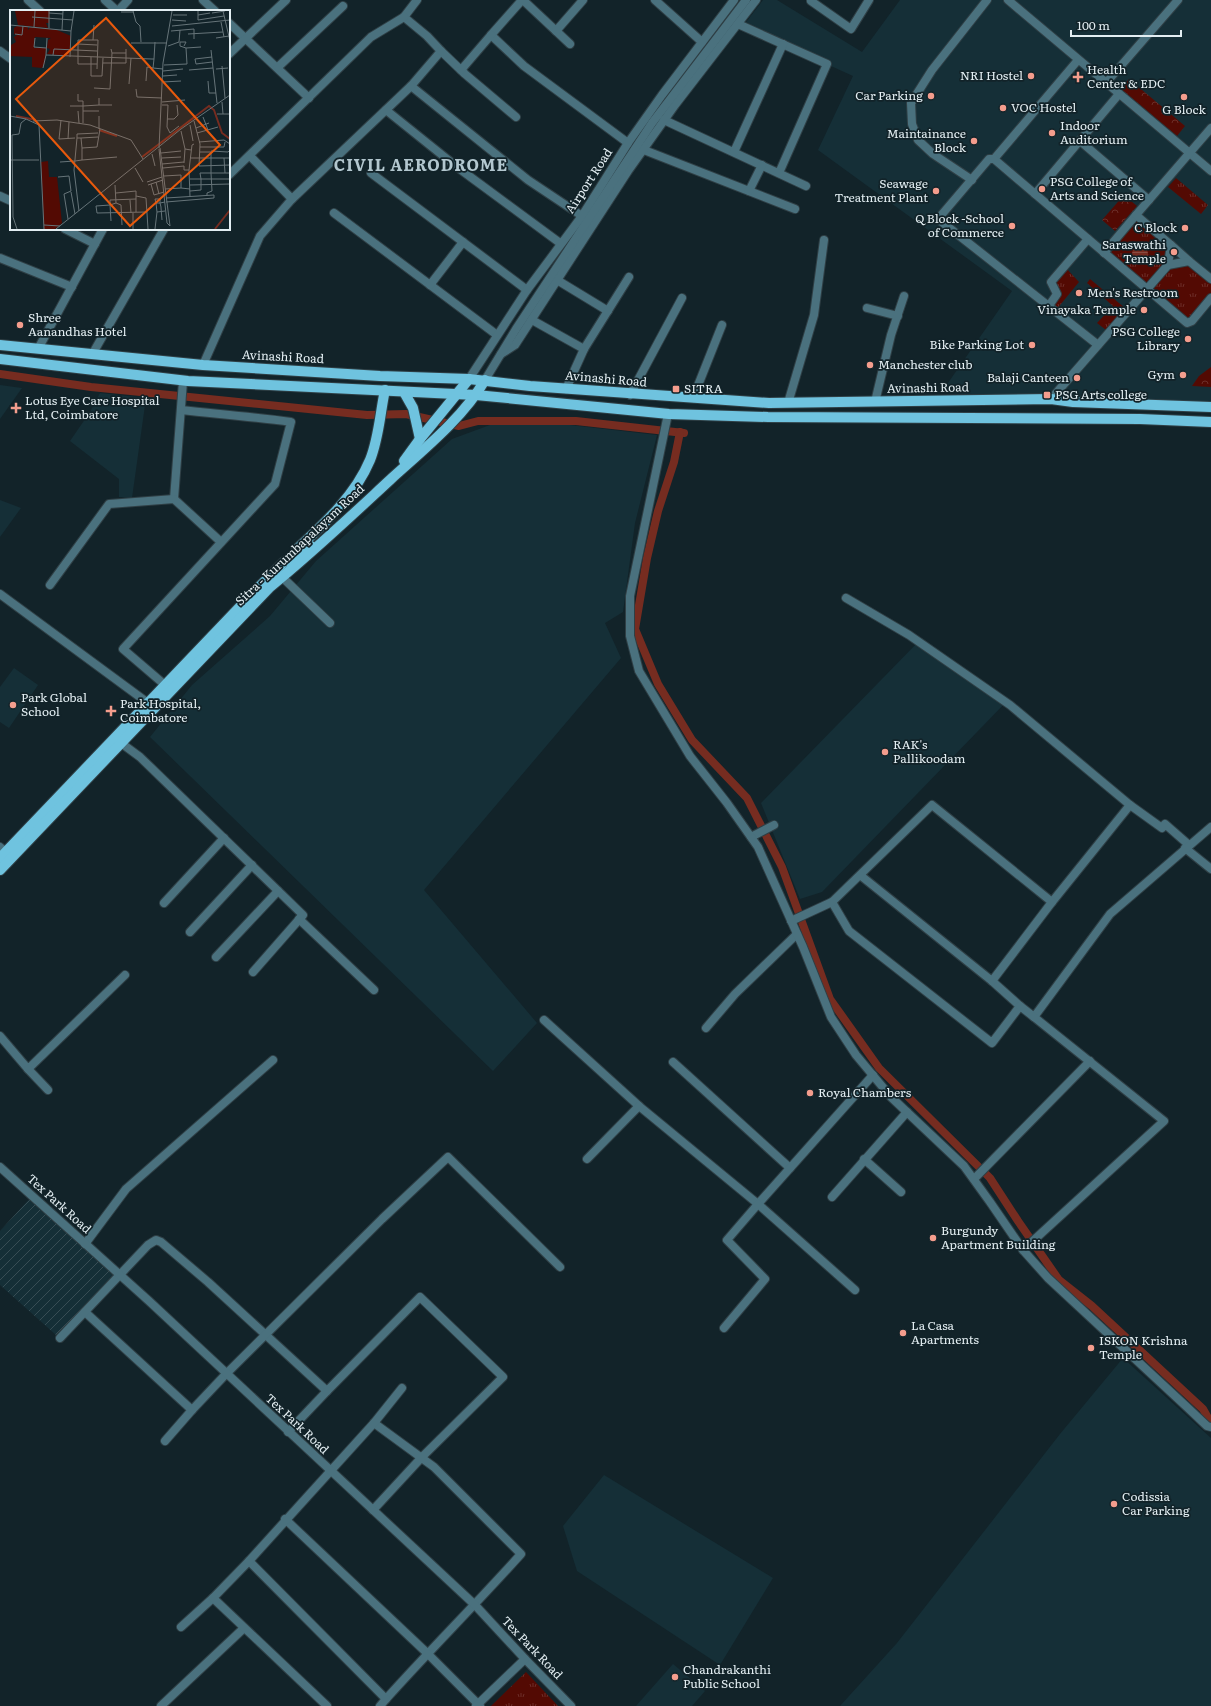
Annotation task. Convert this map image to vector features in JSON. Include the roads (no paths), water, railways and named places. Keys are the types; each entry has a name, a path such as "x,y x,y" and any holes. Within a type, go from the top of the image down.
{"main road":[{"name":"Avinashi Road","path":"0,345 203,366 380,376 485,380 530,386 769,404 1051,399 1073,402 1211,407"},
{"path":"0,359 184,381 384,394 404,392 476,395 668,414 768,417 1140,419 1211,422"},
{"path":"184,381 190,364"},
{"name":"Sitra - Kurumbapalayam Road","path":"2,852 118,740 265,592 283,570 399,467 469,379"},
{"name":"Sitra - Kurumbapalayam Road","path":"0,870 118,740 148,703 165,685 283,570 440,433 476,395 485,380"},
{"path":"404,392 413,408 422,437"},
{"path":"283,570 359,482 370,459 384,394"}],"street":[{"path":"28,0 39,10"},
{"path":"105,0 116,10"},
{"path":"118,10 128,0"},
{"path":"203,0 215,10"},
{"path":"230,53 286,0"},
{"path":"230,174 371,37 404,17 417,0"},
{"path":"461,70 490,35 523,0 570,44"},
{"path":"556,30 583,0"},
{"path":"655,0 702,42"},
{"name":"Airport Road","path":"469,379 527,290 560,243 582,216 628,143 662,95 734,0"},
{"name":"Airport Road","path":"485,380 652,123 746,0"},
{"path":"501,354 515,345 664,120 756,0"},
{"path":"812,0 811,1 851,30 869,0"},
{"path":"972,180 934,154 918,140 912,124 911,103 932,70 987,0"},
{"path":"1008,0 1211,171"},
{"path":"1106,82 1178,0"},
{"path":"278,68 343,6"},
{"path":"404,17 427,36 461,70 516,117"},
{"path":"230,24 309,98"},
{"path":"738,24 827,64 778,173"},
{"path":"490,35 524,66 628,143"},
{"path":"734,152 783,44"},
{"path":"0,51 10,58"},
{"path":"203,366 260,236 292,199 411,86 441,51"},
{"path":"1078,60 994,159 989,159 938,219 1098,345"},
{"path":"411,86 528,180 582,216"},
{"path":"1035,194 1119,94"},
{"path":"386,110 457,167 560,243"},
{"path":"664,120 806,186"},
{"path":"1104,253 1211,128"},
{"path":"1080,141 1149,200"},
{"path":"644,150 795,209"},
{"path":"250,156 292,199"},
{"path":"994,159 1187,323 1192,321 1211,298"},
{"path":"749,191 762,165"},
{"path":"370,173 527,290"},
{"path":"0,196 10,201"},
{"path":"334,213 497,335"},
{"path":"1136,215 1211,279"},
{"path":"67,230 95,244"},
{"path":"38,349 102,230"},
{"path":"93,354 163,230"},
{"path":"1048,307 1057,294 1051,282 1088,239"},
{"path":"788,403 814,315 824,240"},
{"path":"430,285 463,242"},
{"path":"1051,399 1168,264 1171,245"},
{"path":"0,258 72,287"},
{"path":"1168,264 1189,260"},
{"path":"566,389 584,349 629,276"},
{"path":"557,280 608,311"},
{"path":"876,402 892,335 904,296"},
{"path":"630,394 682,298"},
{"path":"868,308 898,316"},
{"path":"532,320 584,349"},
{"path":"693,398 722,325"},
{"path":"174,500 184,381"},
{"path":"165,685 123,649 275,484 291,422 181,409"},
{"path":"668,414 630,596 630,636 639,670 690,756 727,803 758,847 792,921 831,1017 856,1055 891,1097 976,1177 1025,1248 1048,1278 1209,1427"},
{"path":"50,585 109,504 174,500 221,542"},
{"path":"283,570 330,623"},
{"path":"0,594 148,703"},
{"path":"846,598 909,634 1010,705 1130,805 1162,828 1166,824 1187,847 1211,869"},
{"path":"118,740 140,757 303,915 253,972"},
{"path":"792,921 832,902 932,805 1052,902"},
{"path":"992,981 1052,902 1130,805"},
{"path":"751,837 772,826"},
{"path":"1034,1017 1110,914 1211,827"},
{"path":"164,903 224,838"},
{"path":"190,932 252,865"},
{"path":"860,875 1164,1121 1025,1248"},
{"path":"216,957 278,891"},
{"path":"832,902 849,931 992,1043 1020,1006"},
{"path":"299,919 374,990"},
{"path":"706,1028 735,994 797,934"},
{"path":"28,1070 125,975"},
{"path":"544,1020 639,1106 758,1204 855,1290"},
{"path":"0,1036 28,1070 48,1090"},
{"path":"85,1244 126,1189 273,1060"},
{"path":"976,1177 1090,1061"},
{"path":"673,1062 790,1168"},
{"path":"724,1328 765,1279 727,1240 873,1075"},
{"path":"587,1159 639,1106"},
{"path":"832,1196 907,1112"},
{"path":"165,1442 192,1410 226,1374 266,1336 382,1219 448,1157 560,1267"},
{"path":"864,1160 901,1192"},
{"name":"Tex Park Road","path":"0,1167 149,1301 475,1605 571,1706"},
{"path":"60,1338 148,1245 156,1240 161,1242 327,1391"},
{"path":"288,1432 420,1297 503,1377 422,1457 373,1510"},
{"path":"85,1312 192,1410"},
{"path":"181,1627 248,1561 374,1423 402,1388"},
{"path":"374,1423 422,1457 521,1554 475,1605 427,1653 380,1706"},
{"path":"285,1519 427,1653 478,1705 526,1659"},
{"path":"248,1561 386,1700"},
{"path":"212,1598 327,1706"},
{"path":"161,1706 244,1628"}],"waterway":[{"path":"0,374 91,387 367,415 406,414 459,426 478,421 576,421 684,433"},
{"path":"680,432 674,462 658,511 647,558 635,629 658,684 692,740 747,798 782,867 830,999 879,1068 990,1178 1059,1280 1092,1306 1203,1409 1211,1423"}],"place":[{"name":"NRI Hostel","path":"1031,76"},
{"name":"Health Center & EDC","path":"1078,77"},
{"name":"Car Parking","path":"931,96"},
{"name":"G Block","path":"1184,97"},
{"name":"VOC Hostel","path":"1003,108"},
{"name":"Indoor Auditorium","path":"1052,133"},
{"name":"Maintainance Block","path":"974,141"},
{"name":"PSG College of Arts and Science","path":"1042,189"},
{"name":"Seawage Treatment Plant","path":"936,191"},
{"name":"Q Block -School of Commerce","path":"1012,226"},
{"name":"C Block","path":"1185,228"},
{"name":"Saraswathi Temple","path":"1174,252"},
{"name":"Men's Restroom","path":"1079,293"},
{"name":"Vinayaka Temple","path":"1144,310"},
{"name":"Shree Aanandhas Hotel","path":"20,325"},
{"name":"PSG College Library","path":"1188,339"},
{"name":"Bike Parking Lot","path":"1032,345"},
{"name":"Manchester club","path":"870,365"},
{"name":"Gym","path":"1183,375"},
{"name":"Balaji Canteen","path":"1077,378"},
{"name":"SITRA","path":"676,389"},
{"name":"PSG Arts college","path":"1047,395"},
{"name":"Lotus Eye Care Hospital Ltd, Coimbatore","path":"16,408"},
{"name":"Park Global School","path":"13,705"},
{"name":"Park Hospital, Coimbatore","path":"111,711"},
{"name":"RAK's Pallikoodam","path":"885,752"},
{"name":"Royal Chambers","path":"810,1093"},
{"name":"Burgundy Apartment Building","path":"933,1238"},
{"name":"La Casa Apartments","path":"903,1333"},
{"name":"ISKON Krishna Temple","path":"1091,1348"},
{"name":"Codissia Car Parking","path":"1114,1504"},
{"name":"Chandrakanthi Public School","path":"675,1677"}],"district":[{"name":"CIVIL AERODROME","path":"421,165"}]}
